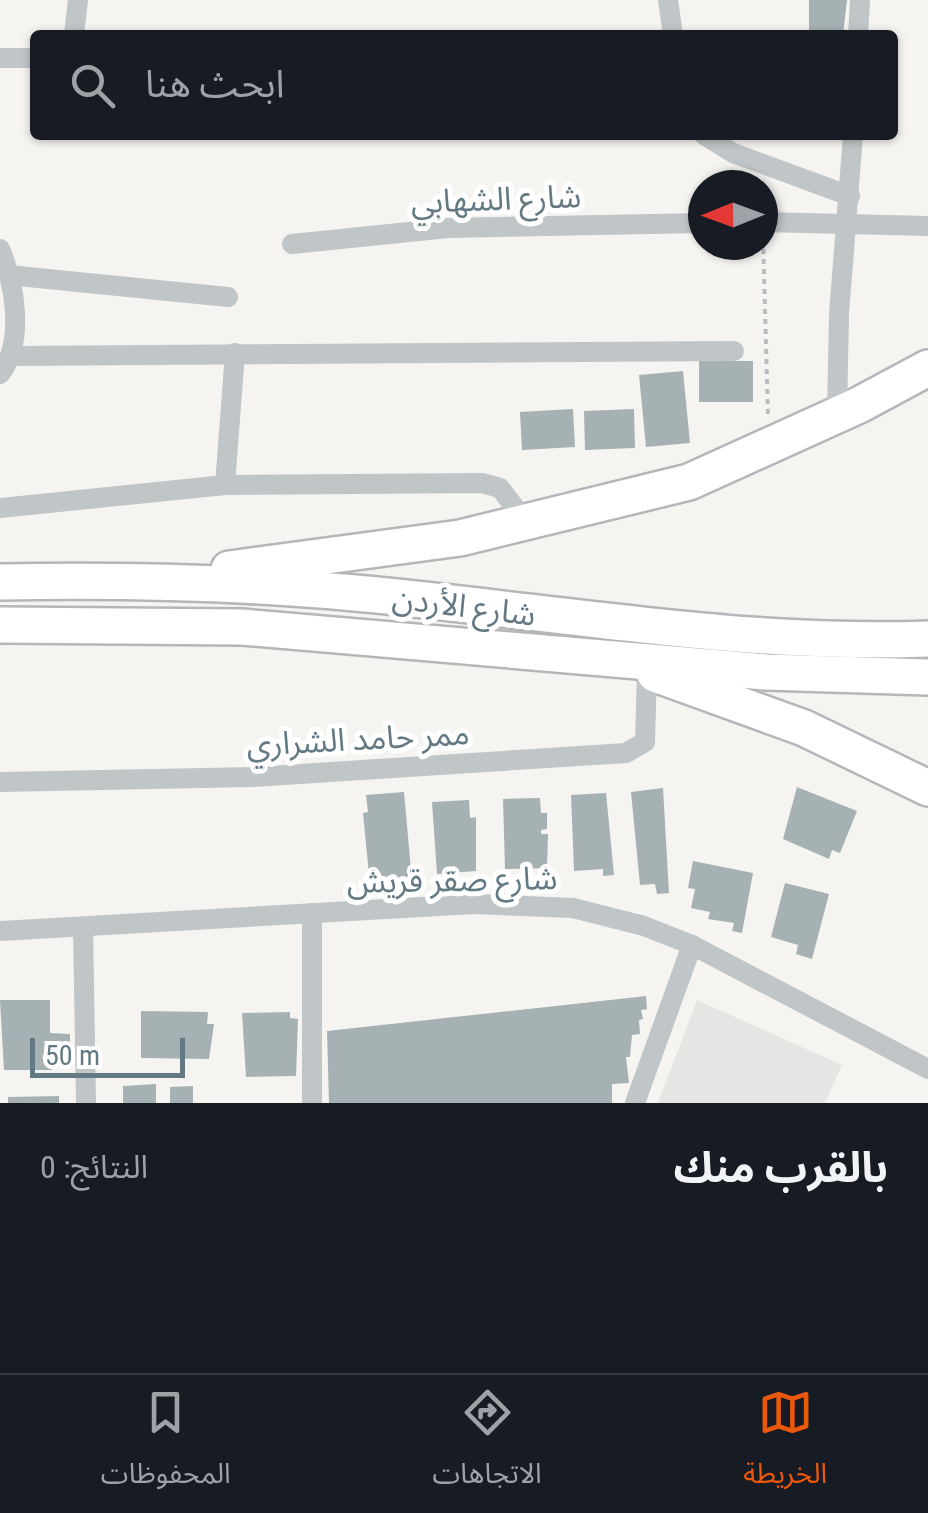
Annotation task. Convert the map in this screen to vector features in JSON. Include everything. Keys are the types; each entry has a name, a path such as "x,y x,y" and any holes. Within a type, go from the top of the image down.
{"highway":[{"path":"146,580 460,538 690,482 837,416 928,368"},
{"name":"شارع الأردن","path":"0,582 146,580 356,593 732,633 928,639"},
{"name":"شارع الأردن","path":"0,625 242,627 824,675 928,677"},
{"path":"607,656 804,728 928,788"}],"street":[{"path":"75,30 78,0"},
{"path":"668,0 672,30"},
{"path":"858,30 860,0"},
{"path":"0,58 30,58"},
{"path":"712,140 733,153 850,196"},
{"path":"837,416 853,140"},
{"path":"778,222 928,226"},
{"name":"شارع الشهابي","path":"292,244 448,228 688,224"},
{"path":"0,249 14,310 6,365 235,353 734,351"},
{"path":"8,275 228,296"},
{"path":"225,485 235,353"},
{"path":"0,508 225,485 482,483 500,488 526,522"},
{"name":"ممر حامد الشراري","path":"0,782 254,776 626,753 645,742 647,671"},
{"name":"شارع صقر قريش","path":"0,931 474,904 573,908 644,926 692,944 928,1070"},
{"path":"312,913 312,1103"},
{"path":"83,927 86,1103"},
{"path":"635,1103 692,944"}],"path":[{"path":"764,260 768,416"}],"shaded area":[{"path":"697,1000 842,1065 825,1103 658,1103"}],"building":[{"path":"809,0 847,0 844,30 809,30"},
{"path":"699,361 753,361 753,402 699,402"},
{"path":"683,371 690,443 646,447 639,375"},
{"path":"573,409 575,447 522,450 520,412"},
{"path":"634,409 635,448 585,450 584,411"},
{"path":"797,787 857,811 840,853 832,850 829,859 783,839"},
{"path":"663,788 669,893 657,894 655,884 640,885 631,792"},
{"path":"404,792 412,881 370,885 363,813 368,812 366,795"},
{"path":"606,793 614,875 603,876 603,869 574,871 571,795"},
{"path":"540,798 541,813 547,813 547,829 541,830 541,834 548,834 547,868 505,869 503,799"},
{"path":"469,800 470,818 476,817 476,871 437,874 432,802"},
{"path":"693,861 753,873 742,933 732,931 734,923 708,919 710,912 691,908 695,889 688,888"},
{"path":"785,883 829,894 812,959 796,954 798,945 771,937"},
{"path":"646,996 647,1009 641,1010 643,1019 639,1020 640,1034 632,1035 630,1057 626,1057 629,1083 612,1084 612,1103 329,1103 327,1031"},
{"path":"0,1000 50,1000 50,1033 70,1034 70,1053 53,1053 52,1070 4,1070"},
{"path":"141,1011 208,1012 207,1024 214,1024 209,1059 141,1058"},
{"path":"290,1012 290,1018 298,1019 296,1076 246,1077 242,1013"},
{"path":"156,1084 156,1103 123,1103 123,1086"},
{"path":"193,1086 193,1103 170,1103 170,1087"},
{"path":"59,1096 59,1103 8,1103 8,1097"}]}
